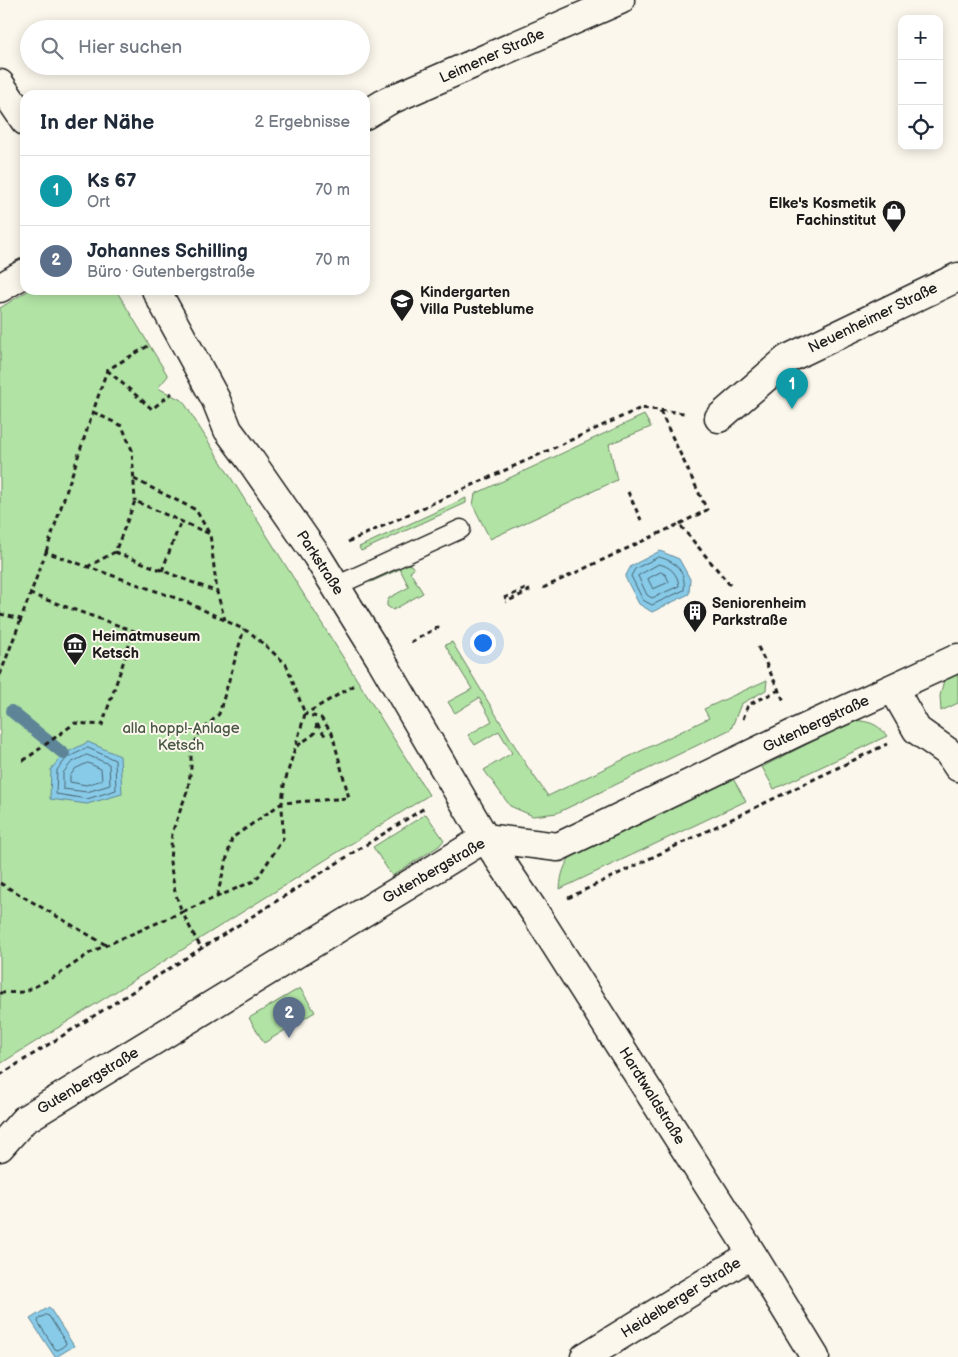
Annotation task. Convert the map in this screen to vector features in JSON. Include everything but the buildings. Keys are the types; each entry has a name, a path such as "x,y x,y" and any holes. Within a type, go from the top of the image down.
{"street":[{"name":"Leimener Straße","path":"370,112 388,101 620,0"},
{"path":"0,84 20,114"},
{"path":"0,288 20,276"},
{"name":"Neuenheimer Straße","path":"719,418 787,359 958,277"},
{"name":"Parkstraße","path":"159,295 216,400 228,430 318,556 484,838"},
{"name":"Gutenbergstraße","path":"0,1147 24,1120 484,838 558,847 799,730 958,658"},
{"path":"893,688 916,730 948,752 958,767"},
{"name":"Hardtwaldstraße","path":"484,838 536,914 752,1254 815,1357"},
{"name":"Heidelberger Straße","path":"585,1357 752,1254"}],"lane":[{"path":"336,586 461,529"}],"path":[{"path":"0,675 46,552 107,370 150,344 177,331"},
{"path":"107,370 152,409 202,374"},
{"path":"318,556 641,408 719,418"},
{"path":"543,588 707,510 659,410"},
{"path":"87,567 115,552 134,504 132,450 122,426 93,412"},
{"path":"134,479 196,510 210,534 217,592 225,620"},
{"path":"628,492 641,520"},
{"path":"134,504 210,534"},
{"path":"162,571 181,521"},
{"path":"679,524 730,585"},
{"path":"0,993 24,992 58,975 106,945 256,880 282,839 284,785 297,746 304,714 286,664 251,633 187,602 46,552"},
{"path":"115,552 217,592"},
{"path":"528,588 529,591 505,600 528,588"},
{"path":"23,761 75,723 102,725 134,631 30,594"},
{"path":"0,614 21,619"},
{"path":"203,949 182,912 176,892 170,862 172,833 188,789 191,752 199,734 219,714 244,629"},
{"path":"758,647 782,696"},
{"path":"304,714 385,668"},
{"path":"742,723 748,705 779,690"},
{"path":"217,896 232,838 282,803 348,798 332,732 321,718 304,714"},
{"path":"297,746 314,734 317,724 326,737 327,728"},
{"path":"536,914 916,730"},
{"path":"0,1075 456,788"},
{"path":"0,883 106,945"}],"green space":[{"name":"alla hopp!-Anlage Ketsch","path":"21,295 119,295 168,376 158,388 183,401 429,795 0,1064 0,308"},
{"path":"644,415 651,427 609,444 617,480 490,539 473,505 475,494"},
{"path":"466,498 466,503 361,551 359,547"},
{"path":"404,563 411,565 414,569 410,572 423,593 393,610 387,606 389,598 409,587 400,569 371,582 366,581"},
{"path":"452,642 527,766 548,796 709,718 704,709 767,680 766,690 741,704 731,729 557,813 533,816 510,806 484,770 512,753 499,731 475,745 468,735 492,721 479,698 455,713 448,702 472,689 445,645"},
{"path":"958,671 958,703 941,711 940,696 944,680"},
{"path":"854,720 873,724 880,728 887,736 774,789 762,767"},
{"path":"732,777 746,801 560,889 564,870 573,853"},
{"path":"426,814 444,840 439,846 392,876 373,847"},
{"path":"300,988 315,1012 264,1043 249,1018"}],"water":[{"path":"660,551 679,559 690,579 689,594 652,612 639,604 625,577 631,566"},
{"path":"88,742 120,756 122,794 87,804 50,799 51,769 64,754"},
{"path":"49,1307 74,1346 56,1357 30,1319"}],"waterway":[{"path":"11,711 64,754"}],"place":[{"name":"Elke's Kosmetik Fachinstitut","path":"894,233"},
{"name":"Kindergarten Villa Pusteblume","path":"402,322"},
{"name":"Ks 67","path":"792,409"},
{"name":"Seniorenheim Parkstraße","path":"695,633"},
{"name":"Heimatmuseum Ketsch","path":"75,666"},
{"name":"Johannes Schilling","path":"289,1038"}]}
